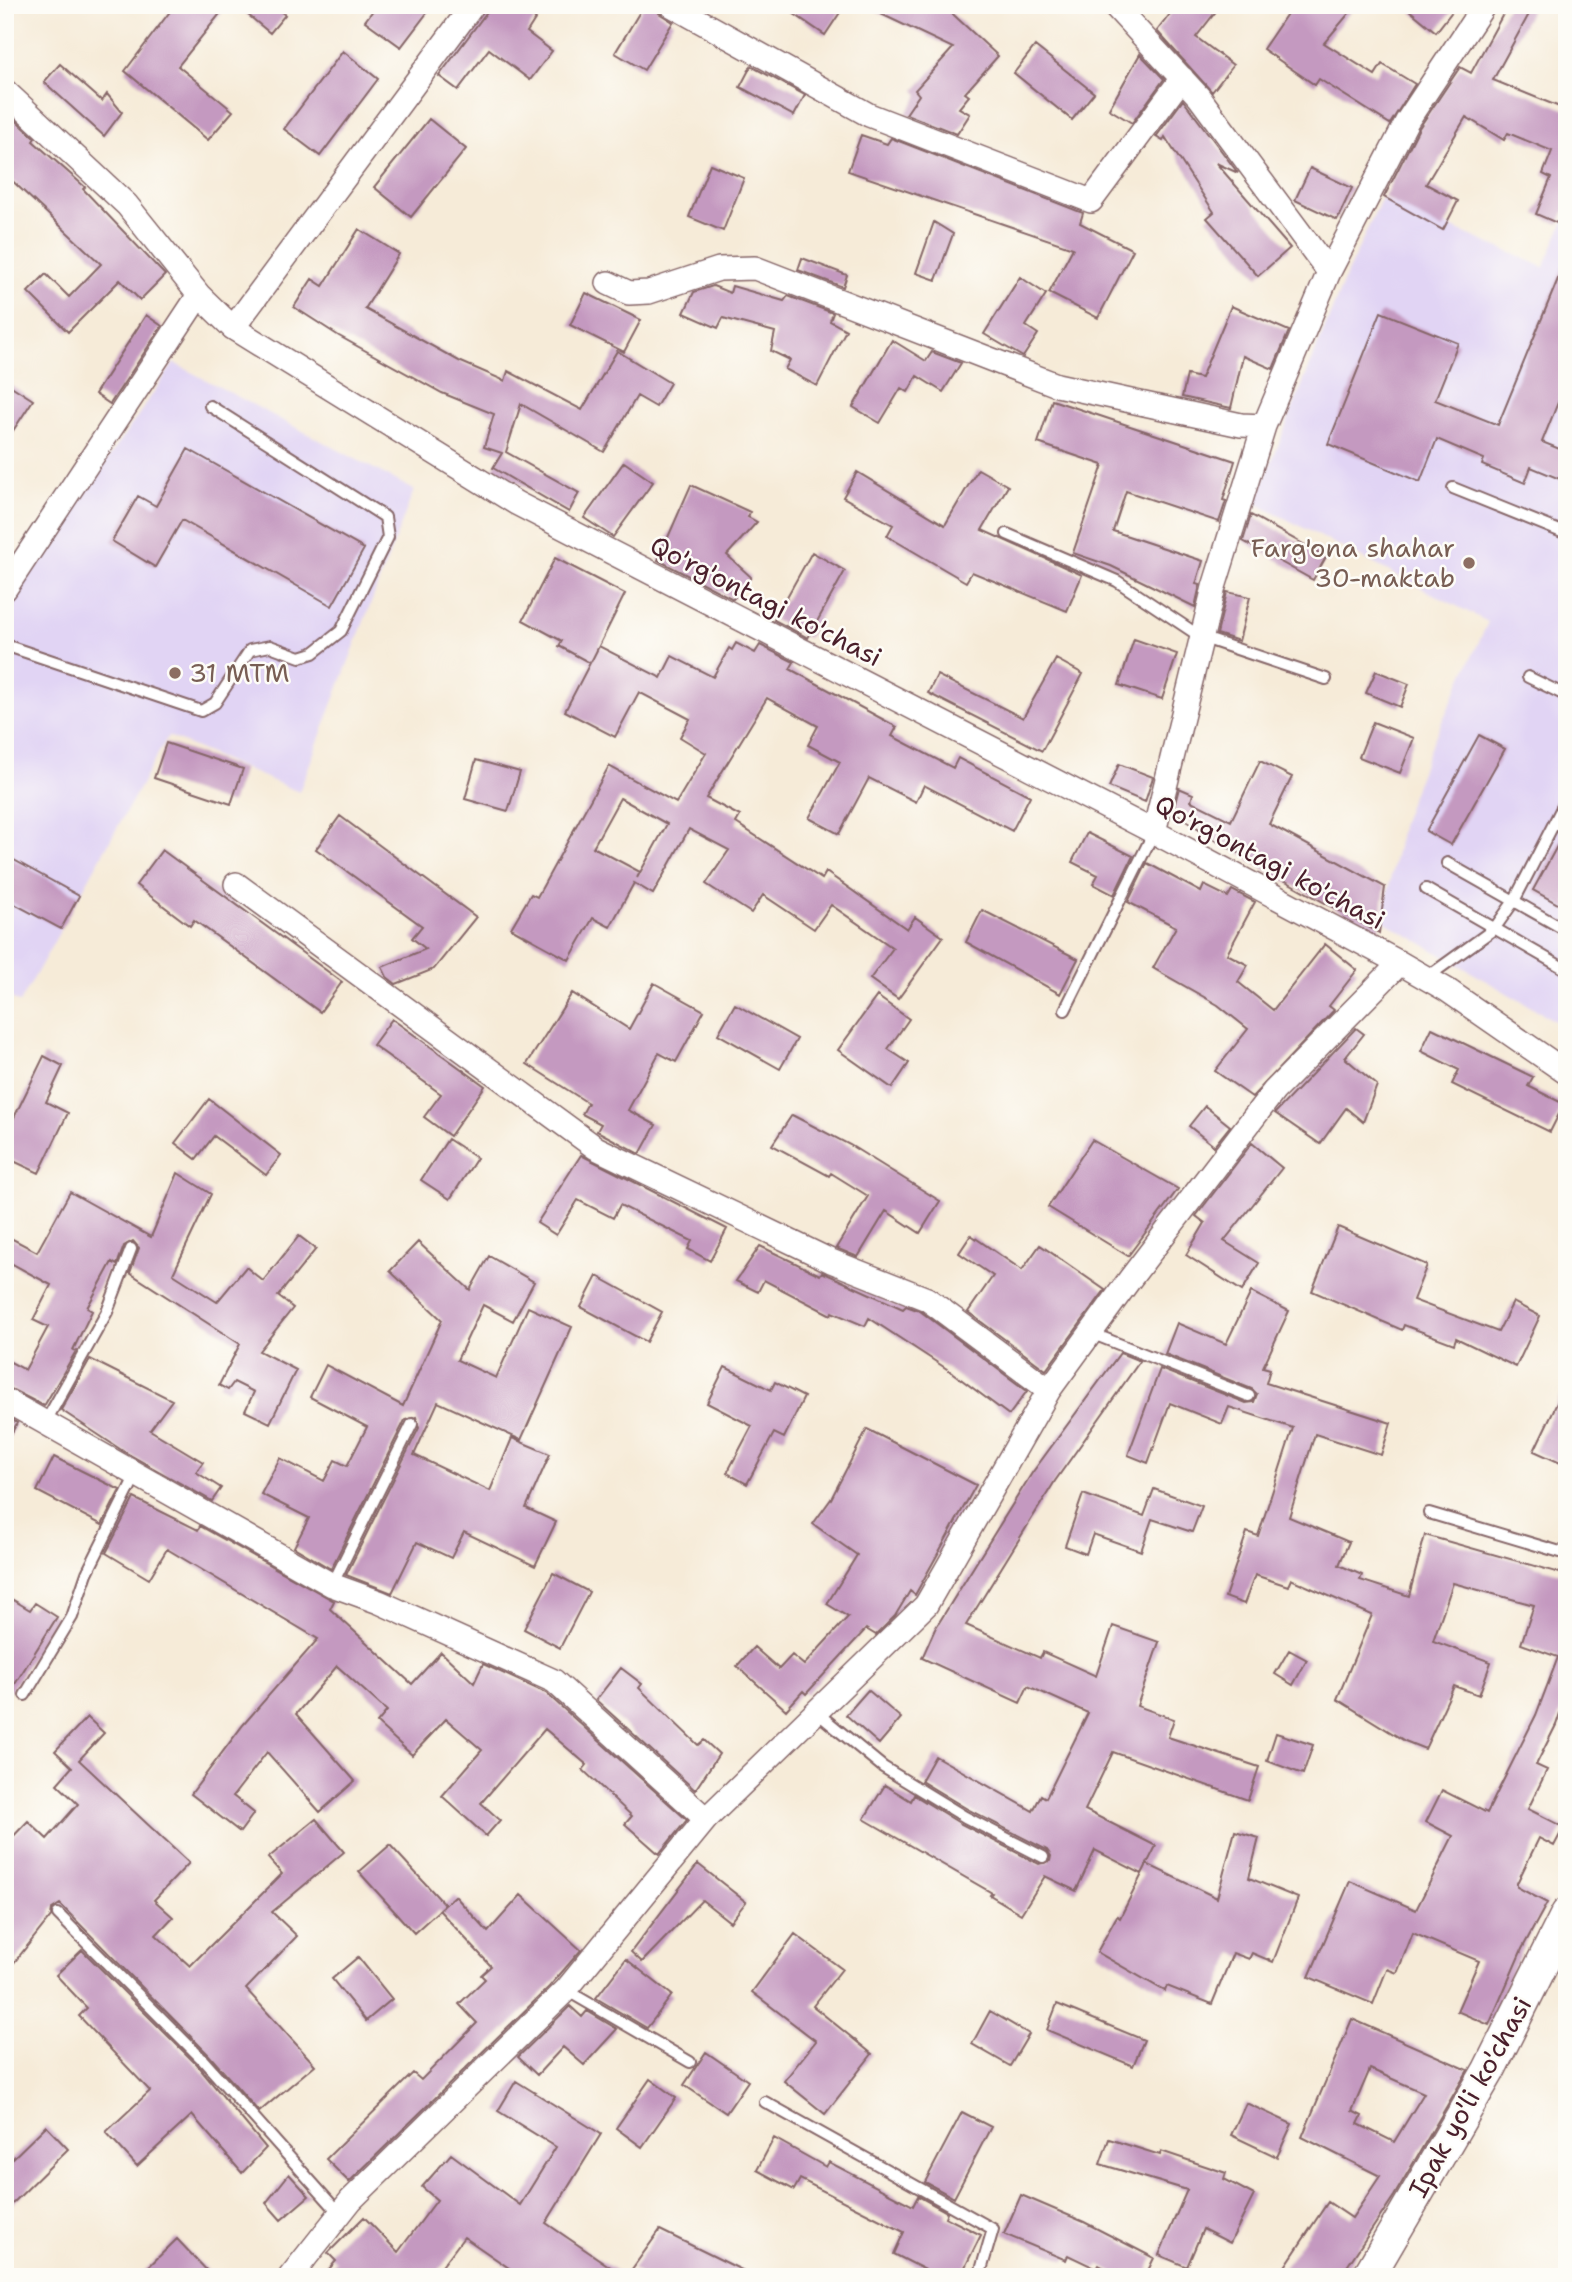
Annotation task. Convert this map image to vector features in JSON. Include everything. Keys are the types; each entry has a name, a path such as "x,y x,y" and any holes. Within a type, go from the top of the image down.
{"main road":[{"name":"Ipak yo'li ko'chasi","path":"1368,2277 1489,2070 1567,1914"}],"street":[{"path":"233,328 473,5"},
{"path":"671,5 869,115 1090,201 1182,78"},
{"path":"1114,5 1182,78 1329,272"},
{"path":"1153,832 1201,637 1264,426 1329,272 1407,121 1484,5"},
{"name":"Qo'rg'ontagi ko'chasi","path":"5,91 127,205 199,295 233,328 516,503 1153,832 1400,963 1567,1073"},
{"path":"608,283 629,293 649,292 719,269 755,268 1057,385 1241,425 1264,426"},
{"path":"5,589 199,295"},
{"path":"236,884 596,1148 831,1261 927,1299 1049,1390"},
{"path":"290,2277 339,2213 566,1990 706,1819 926,1605 1049,1390 1091,1333 1274,1091 1400,963"},
{"path":"5,1399 138,1472 332,1585 379,1602 554,1681 706,1819"}],"lane":[{"path":"5,645 201,711 215,702 250,650 270,646 300,657 313,653 341,631 388,537 385,517 210,406"},
{"path":"1453,488 1567,534"},
{"path":"1007,534 1117,581 1201,637 1326,679"},
{"path":"1528,677 1567,696"},
{"path":"1426,978 1494,929 1514,901 1567,797"},
{"path":"1065,1010 1153,832"},
{"path":"1447,863 1567,931"},
{"path":"1426,889 1567,970"},
{"path":"46,1421 107,1312 131,1250"},
{"path":"1091,1333 1249,1396"},
{"path":"332,1585 412,1424"},
{"path":"26,1695 72,1617 87,1573 138,1472"},
{"path":"1429,1513 1567,1554"},
{"path":"815,1711 883,1767 965,1816 1043,1857"},
{"path":"58,1914 202,2059 339,2213"},
{"path":"566,1990 690,2062"},
{"path":"765,2102 993,2229 979,2277"}],"shaded area":[{"name":"Farg'ona shahar 30-maktab","path":"1382,198 1544,267 1567,214 1567,1028 1382,920 1402,822 1429,750 1488,622 1255,503 1347,273"},
{"name":"31 MTM","path":"174,363 414,490 299,792 168,736 20,1003 5,994 5,609"}],"building":[{"path":"175,5 227,5 178,66 233,111 208,140 125,71"},
{"path":"236,5 273,5 285,15 270,33"},
{"path":"377,5 433,5 401,47 365,21"},
{"path":"492,5 544,5 527,32 552,51 530,80 489,49 458,90 439,76"},
{"path":"644,5 657,5 659,13 673,22 644,70 615,53"},
{"path":"781,5 845,5 825,35"},
{"path":"862,5 943,5 998,56 965,93 969,96 959,108 970,114 957,134 906,114 919,95 915,90 953,48"},
{"path":"1177,5 1221,5 1196,37 1233,65 1212,92 1157,31"},
{"path":"1293,5 1356,5 1324,43 1375,75 1382,64 1415,84 1390,124 1319,79 1315,85 1263,49"},
{"path":"1403,5 1457,5 1436,32"},
{"path":"1508,5 1534,5 1493,80 1567,110 1567,206 1559,224 1536,214 1551,178 1543,174 1552,151 1508,133 1504,140 1466,117 1426,184 1458,201 1443,230 1384,197 1419,128 1460,67 1471,73"},
{"path":"1035,46 1094,93 1072,120 1014,73"},
{"path":"343,51 378,79 320,156 284,129"},
{"path":"1140,54 1164,79 1132,123 1109,109"},
{"path":"60,64 102,101 107,94 122,112 104,136 44,82"},
{"path":"751,66 805,95 794,116 740,87"},
{"path":"1183,100 1238,173 1216,163 1290,248 1258,276 1207,218 1214,212 1165,137 1163,141 1156,137"},
{"path":"5,110 35,138 33,141 85,187 83,189 165,275 140,300 120,280 68,332 28,292 46,274 69,297 101,264 5,174"},
{"path":"429,119 466,149 411,217 374,187"},
{"path":"861,135 887,144 891,138 1083,213 1080,223 1133,250 1098,318 1049,293 1073,248 848,171"},
{"path":"710,164 744,178 723,231 689,217"},
{"path":"1310,168 1352,188 1337,220 1295,200"},
{"path":"934,222 953,234 936,280 916,273"},
{"path":"359,229 399,254 365,309 459,361 505,381 508,371 582,410 617,351 670,383 656,407 637,396 604,452 521,404 506,452 579,493 569,512 493,468 502,453 484,447 494,414 442,393 339,336 294,307 312,279 323,286"},
{"path":"1567,257 1567,380 1542,442 1567,452 1567,482 1531,467 1525,483 1482,465 1484,459 1437,439 1420,482 1328,444 1381,312 1458,343 1435,400 1498,425"},
{"path":"802,258 847,275 843,287 798,270"},
{"path":"1020,277 1046,294 1026,326 1038,334 1023,357 984,334"},
{"path":"713,286 730,293 732,286 784,301 788,296 833,313 830,321 846,330 817,386 785,369 790,360 771,351 775,332 723,318 718,328 684,313 694,292"},
{"path":"586,293 641,320 624,352 570,325"},
{"path":"1231,306 1289,331 1273,369 1243,356 1231,408 1182,397 1187,375 1201,378"},
{"path":"146,315 162,326 110,404 95,394"},
{"path":"892,340 926,361 932,352 961,363 943,392 917,376 908,392 901,388 880,423 853,407"},
{"path":"5,382 33,400 5,443"},
{"path":"1052,400 1235,461 1219,522 1126,491 1113,531 1203,561 1196,584 1200,585 1195,607 1111,566 1073,553 1103,465 1038,443"},
{"path":"188,449 364,549 332,606 182,520 155,567 112,541 138,496 156,506"},
{"path":"624,462 653,482 613,537 584,518"},
{"path":"978,469 1008,486 982,530 1082,575 1067,611 972,572 966,582 887,536 893,525 843,497 857,472 945,525"},
{"path":"691,485 750,512 748,517 757,522 727,555 751,577 733,599 658,560"},
{"path":"1251,515 1326,557 1313,580 1243,541"},
{"path":"812,552 845,571 808,638 774,620"},
{"path":"555,558 625,594 599,646 661,678 672,656 713,677 729,648 732,650 736,643 755,653 760,645 794,662 790,669 897,727 892,736 953,768 958,758 1030,796 1012,831 924,785 916,802 869,778 839,834 809,818 840,762 808,745 818,726 767,698 706,798 740,816 736,823 822,879 826,872 907,929 915,917 943,937 898,999 870,979 893,948 831,905 814,929 763,895 751,913 706,884 729,850 689,829 653,894 634,883 610,927 593,918 569,960 511,928 531,894 537,897 609,766 676,803 706,753 680,737 690,719 639,692 615,737 565,711 590,663 559,646 562,641 523,620","holes":["620,798 667,824 637,878 640,872 593,847"]},
{"path":"1227,592 1250,597 1239,641 1217,634"},
{"path":"1134,639 1177,654 1162,699 1119,685"},
{"path":"1056,659 1083,674 1042,751 928,693 937,675 1023,718"},
{"path":"1376,671 1409,684 1400,707 1366,693"},
{"path":"1373,722 1414,738 1400,773 1359,757"},
{"path":"1479,735 1505,749 1451,845 1426,831"},
{"path":"166,743 243,769 231,804 154,778"},
{"path":"476,760 520,772 508,811 465,799"},
{"path":"1260,761 1292,777 1269,824 1385,887 1379,933 1248,860 1250,858 1221,844 1173,811 1179,788 1193,794 1191,801 1231,821"},
{"path":"1119,764 1153,777 1145,802 1109,787"},
{"path":"340,816 476,917 434,969 396,984 387,977 382,967 426,949 412,938 422,926 316,849"},
{"path":"1567,828 1567,909 1533,890"},
{"path":"1087,833 1133,856 1114,895 1093,884 1098,875 1072,862"},
{"path":"162,850 342,982 320,1012 194,920 190,926 136,885"},
{"path":"5,855 79,896 61,929 5,899"},
{"path":"1147,863 1201,892 1204,885 1228,897 1232,890 1255,902 1227,954 1248,965 1238,982 1273,1010 1325,944 1357,970 1329,1006 1334,1010 1252,1097 1215,1071 1248,1029 1218,1005 1153,968 1176,927 1128,902"},
{"path":"982,910 1078,959 1060,994 966,942"},
{"path":"654,983 704,1011 676,1062 659,1053 628,1110 656,1125 640,1154 597,1131 601,1124 582,1114 588,1103 527,1064 572,993 629,1029"},
{"path":"877,996 909,1019 888,1049 909,1063 892,1088 838,1050"},
{"path":"735,1004 797,1039 780,1069 718,1034"},
{"path":"392,1019 485,1086 450,1136 424,1117 441,1094 373,1045"},
{"path":"1356,1028 1364,1034 1345,1058 1377,1085 1363,1122 1346,1108 1320,1144 1275,1113"},
{"path":"1432,1028 1533,1077 1528,1086 1564,1104 1550,1132 1452,1084 1459,1070 1421,1051"},
{"path":"44,1056 63,1066 46,1102 68,1113 39,1173 5,1157 5,1136"},
{"path":"209,1099 281,1155 266,1175 214,1136 196,1159 175,1143"},
{"path":"1205,1106 1230,1126 1214,1146 1189,1126"},
{"path":"792,1115 850,1145 940,1201 920,1233 886,1211 858,1257 836,1248 868,1196 831,1173 829,1176 772,1145"},
{"path":"448,1139 477,1158 450,1199 421,1180"},
{"path":"1092,1140 1178,1189 1128,1256 1048,1207"},
{"path":"1252,1143 1282,1168 1224,1241 1259,1263 1242,1291 1186,1255 1205,1223 1196,1216"},
{"path":"581,1155 727,1229 710,1261 688,1249 692,1241 620,1205 613,1218 578,1200 556,1235 537,1223"},
{"path":"178,1173 211,1194 173,1274 217,1302 246,1267 263,1281 299,1236 316,1249 278,1296 293,1308 259,1351 296,1370 270,1423 245,1411 254,1392 234,1382 228,1390 219,1385 240,1344 130,1273 139,1248 133,1241 124,1246 117,1265 112,1262 87,1308 92,1311 73,1350 76,1351 44,1406 5,1386 5,1359 25,1370 48,1327 33,1320 51,1285 5,1260 5,1235 37,1252 70,1192 151,1237"},
{"path":"1338,1227 1427,1265 1413,1300 1498,1332 1513,1302 1540,1316 1516,1367 1456,1338 1454,1344 1404,1325 1402,1330 1312,1291"},
{"path":"971,1235 1022,1270 1040,1245 1105,1290 1046,1370 968,1312 993,1276 959,1253"},
{"path":"418,1242 470,1290 489,1256 534,1282 513,1321 483,1305 457,1360 496,1378 528,1307 572,1327 521,1440 438,1402 414,1455 490,1491 512,1438 550,1454 526,1508 556,1522 535,1566 464,1532 451,1558 417,1542 392,1593 346,1575 419,1428 416,1417 405,1420 331,1569 294,1547 309,1518 261,1494 280,1458 324,1481 335,1460 347,1466 367,1427 310,1397 326,1365 403,1406 442,1320 390,1271"},
{"path":"760,1246 820,1275 822,1272 903,1309 906,1306 920,1311 1027,1391 1009,1415 950,1371 869,1318 865,1326 832,1312 831,1315 764,1280 758,1292 736,1281"},
{"path":"597,1276 662,1312 646,1342 581,1307"},
{"path":"1251,1292 1289,1311 1263,1367 1270,1369 1266,1383 1391,1423 1381,1455 1315,1434 1289,1517 1349,1542 1339,1565 1362,1575 1360,1580 1409,1596 1425,1535 1567,1575 1567,1692 1556,1725 1536,1765 1547,1770 1528,1809 1564,1827 1554,1846 1539,1838 1517,1883 1517,1887 1547,1903 1522,1949 1489,2025 1457,2011 1479,1961 1413,1933 1397,1973 1387,1969 1373,2004 1309,1977 1350,1881 1416,1910 1453,1836 1426,1822 1442,1790 1487,1813 1536,1715 1558,1657 1521,1644 1534,1605 1453,1583 1433,1641 1491,1662 1479,1695 1454,1686 1425,1749 1405,1741 1337,1699 1372,1615 1291,1579 1288,1586 1255,1575 1244,1604 1225,1597 1247,1532 1258,1536 1293,1428 1229,1407 1222,1424 1170,1403 1148,1463 1128,1455 1160,1369 1246,1403 1254,1402 1257,1394 1252,1389 1165,1354 1177,1323 1226,1344"},
{"path":"1120,1353 1140,1361 1055,1481 966,1625 1040,1658 1043,1652 1096,1676 1113,1626 1159,1642 1137,1706 1174,1719 1168,1737 1259,1767 1248,1800 1113,1752 1085,1810 1156,1846 1142,1874 1095,1850 1076,1891 1045,1876 1021,1914 990,1895 992,1893 864,1819 885,1785 911,1801 914,1795 961,1824 1039,1864 1050,1861 1051,1856 1047,1850 969,1810 921,1781 935,1756 1033,1811 1041,1795 1046,1798 1088,1713 1028,1686 1020,1703 922,1658 935,1629 1032,1473"},
{"path":"90,1359 172,1400 150,1430 203,1462 196,1472 221,1488 212,1501 123,1451 61,1410"},
{"path":"725,1367 771,1390 775,1382 804,1397 784,1438 774,1433 747,1484 727,1473 752,1426 707,1403"},
{"path":"1567,1382 1567,1466 1534,1451"},
{"path":"5,1416 17,1423 5,1446"},
{"path":"867,1429 976,1485 915,1595 910,1591 895,1616 876,1635 866,1629 806,1694 803,1691 786,1710 737,1666 754,1647 779,1669 792,1655 804,1665 848,1617 827,1604 857,1555 813,1524 831,1499"},
{"path":"54,1457 120,1490 102,1525 37,1491"},
{"path":"1154,1489 1202,1506 1192,1532 1152,1519 1141,1551 1093,1534 1086,1554 1065,1546 1083,1494 1144,1516"},
{"path":"134,1498 198,1530 200,1526 334,1601 330,1609 412,1684 441,1652 474,1683 483,1664 546,1693 687,1820 659,1854 625,1824 632,1816 583,1770 587,1765 545,1729 481,1803 500,1820 486,1836 442,1796 482,1750 446,1719 412,1755 377,1723 387,1711 337,1666 296,1714 355,1781 320,1812 267,1752 233,1796 254,1813 240,1832 191,1794 243,1725 318,1639 167,1549 149,1579 106,1553"},
{"path":"553,1573 589,1592 560,1648 524,1629"},
{"path":"5,1595 30,1610 35,1603 57,1617 5,1700"},
{"path":"1289,1650 1307,1660 1293,1685 1275,1674"},
{"path":"621,1668 642,1684 639,1688 698,1745 704,1740 719,1754 695,1790 596,1700"},
{"path":"868,1690 901,1718 879,1744 846,1715"},
{"path":"87,1717 104,1733 79,1760 189,1863 154,1900 173,1917 156,1935 190,1966 282,1874 268,1858 316,1819 344,1852 272,1912 297,1936 246,1989 315,2065 259,2112 208,2054 60,1904 52,1909 51,1916 5,1974 5,1845 28,1821 47,1839 78,1804 57,1784 72,1767 55,1751"},
{"path":"1276,1733 1313,1745 1303,1774 1267,1761"},
{"path":"1235,1831 1259,1838 1249,1878 1298,1898 1273,1962 1252,1953 1249,1959 1233,1953 1212,2004 1167,1986 1165,1991 1097,1952 1117,1916 1120,1918 1147,1864 1217,1898"},
{"path":"390,1845 445,1905 414,1933 359,1872"},
{"path":"698,1864 746,1902 730,1922 702,1900 642,1962 631,1952"},
{"path":"521,1895 581,1950 549,1987 349,2182 326,2159 413,2073 421,2080 477,2023 459,2004 485,1979 481,1975 491,1966 439,1910 455,1896 488,1932"},
{"path":"795,1934 842,1969 813,2006 872,2054 825,2114 784,2081 816,2041 752,1992"},
{"path":"82,1950 196,2064 266,2148 242,2173 192,2115 137,2166 106,2132 150,2091 79,2016 87,2008 56,1975"},
{"path":"358,1957 392,1999 366,2021 332,1979"},
{"path":"626,1959 672,1995 647,2028 596,1998"},
{"path":"1057,2004 1144,2040 1133,2066 1047,2030"},
{"path":"570,2006 582,2017 587,2011 617,2029 584,2065 563,2047 537,2075 518,2057"},
{"path":"990,2011 1029,2034 1010,2066 972,2044"},
{"path":"1352,2019 1468,2070 1394,2196 1340,2277 1297,2277 1284,2268 1328,2202 1352,2218 1380,2176 1302,2137","holes":["1370,2069 1424,2093 1394,2142 1358,2124 1362,2116 1352,2111"]},
{"path":"706,2052 748,2081 726,2113 684,2085"},
{"path":"650,2079 676,2098 642,2147 616,2128"},
{"path":"516,2081 601,2134 546,2223 625,2277 522,2277 464,2237 434,2277 322,2277 336,2261 328,2253 364,2217 398,2252 437,2200 422,2187 451,2154 520,2205 556,2147 498,2111"},
{"path":"1246,2103 1292,2124 1277,2157 1231,2135"},
{"path":"962,2112 991,2127 954,2198 925,2182"},
{"path":"46,2126 68,2149 5,2211 5,2166"},
{"path":"774,2138 826,2167 829,2162 913,2206 918,2196 947,2212 945,2217 981,2235 960,2277 939,2277 894,2254 904,2232 800,2179 794,2190 757,2170"},
{"path":"1109,2139 1160,2155 1161,2151 1226,2173 1224,2179 1254,2195 1230,2243 1203,2229 1187,2267 1159,2255 1187,2190 1100,2164"},
{"path":"289,2174 309,2196 281,2220 266,2203"},
{"path":"1021,2195 1084,2222 1154,2258 1145,2277 1121,2277 1099,2265 1097,2269 1068,2255 1066,2260 1004,2234"},
{"path":"660,2230 756,2277 644,2277 632,2269"},
{"path":"177,2239 213,2277 138,2277"}],"place":[{"name":"Farg'ona shahar 30-maktab","path":"1469,563"},
{"name":"31 MTM","path":"175,673"}]}
